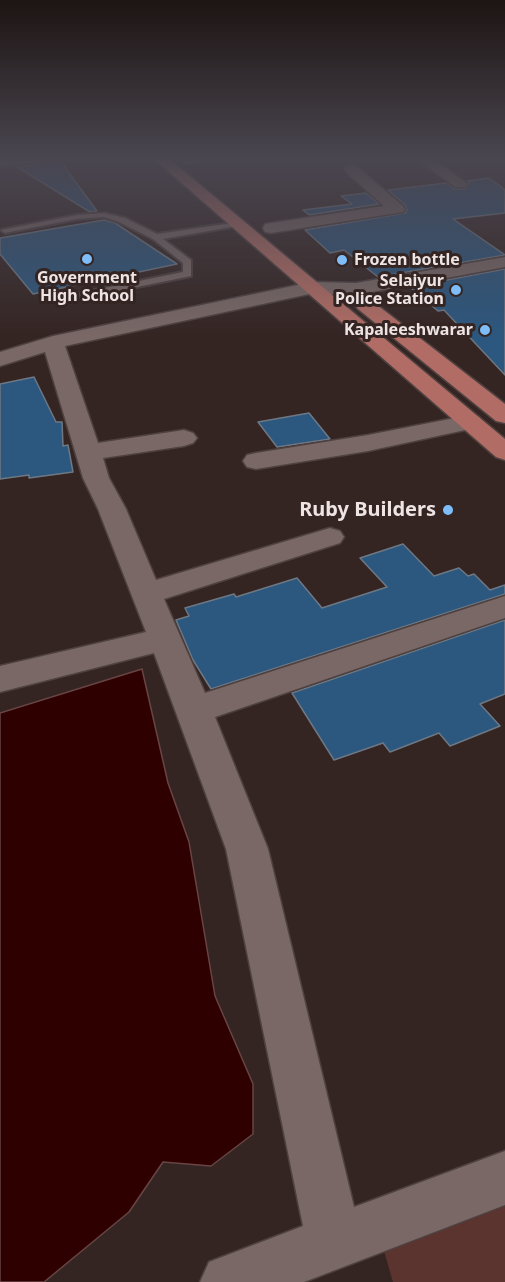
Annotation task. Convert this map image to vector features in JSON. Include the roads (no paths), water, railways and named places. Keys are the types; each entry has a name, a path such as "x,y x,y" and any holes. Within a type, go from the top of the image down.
{"main road":[{"path":"230,218 505,452"},
{"path":"259,218 288,242"},
{"path":"321,269 505,416"}],"street":[{"path":"271,228 338,218"},
{"path":"0,359 53,342 312,288 347,290 505,262"},
{"path":"53,342 104,493 194,710 247,849 334,1243"},
{"path":"256,461 470,422"},
{"path":"89,452 184,438"},
{"path":"146,594 330,537"},
{"path":"194,710 505,607"},
{"path":"0,679 163,639"},
{"path":"229,1282 505,1178"}],"lane":[{"path":"5,230 72,218"},
{"path":"73,297 188,274 188,262 156,237 114,218"},
{"path":"156,237 238,225"}],"place":[{"name":"Government High School","path":"87,259"},
{"name":"Frozen bottle","path":"342,260"},
{"name":"Selaiyur Police Station","path":"456,290"},
{"name":"Kapaleeshwarar","path":"485,330"},
{"name":"Ruby Builders","path":"448,510"}]}
